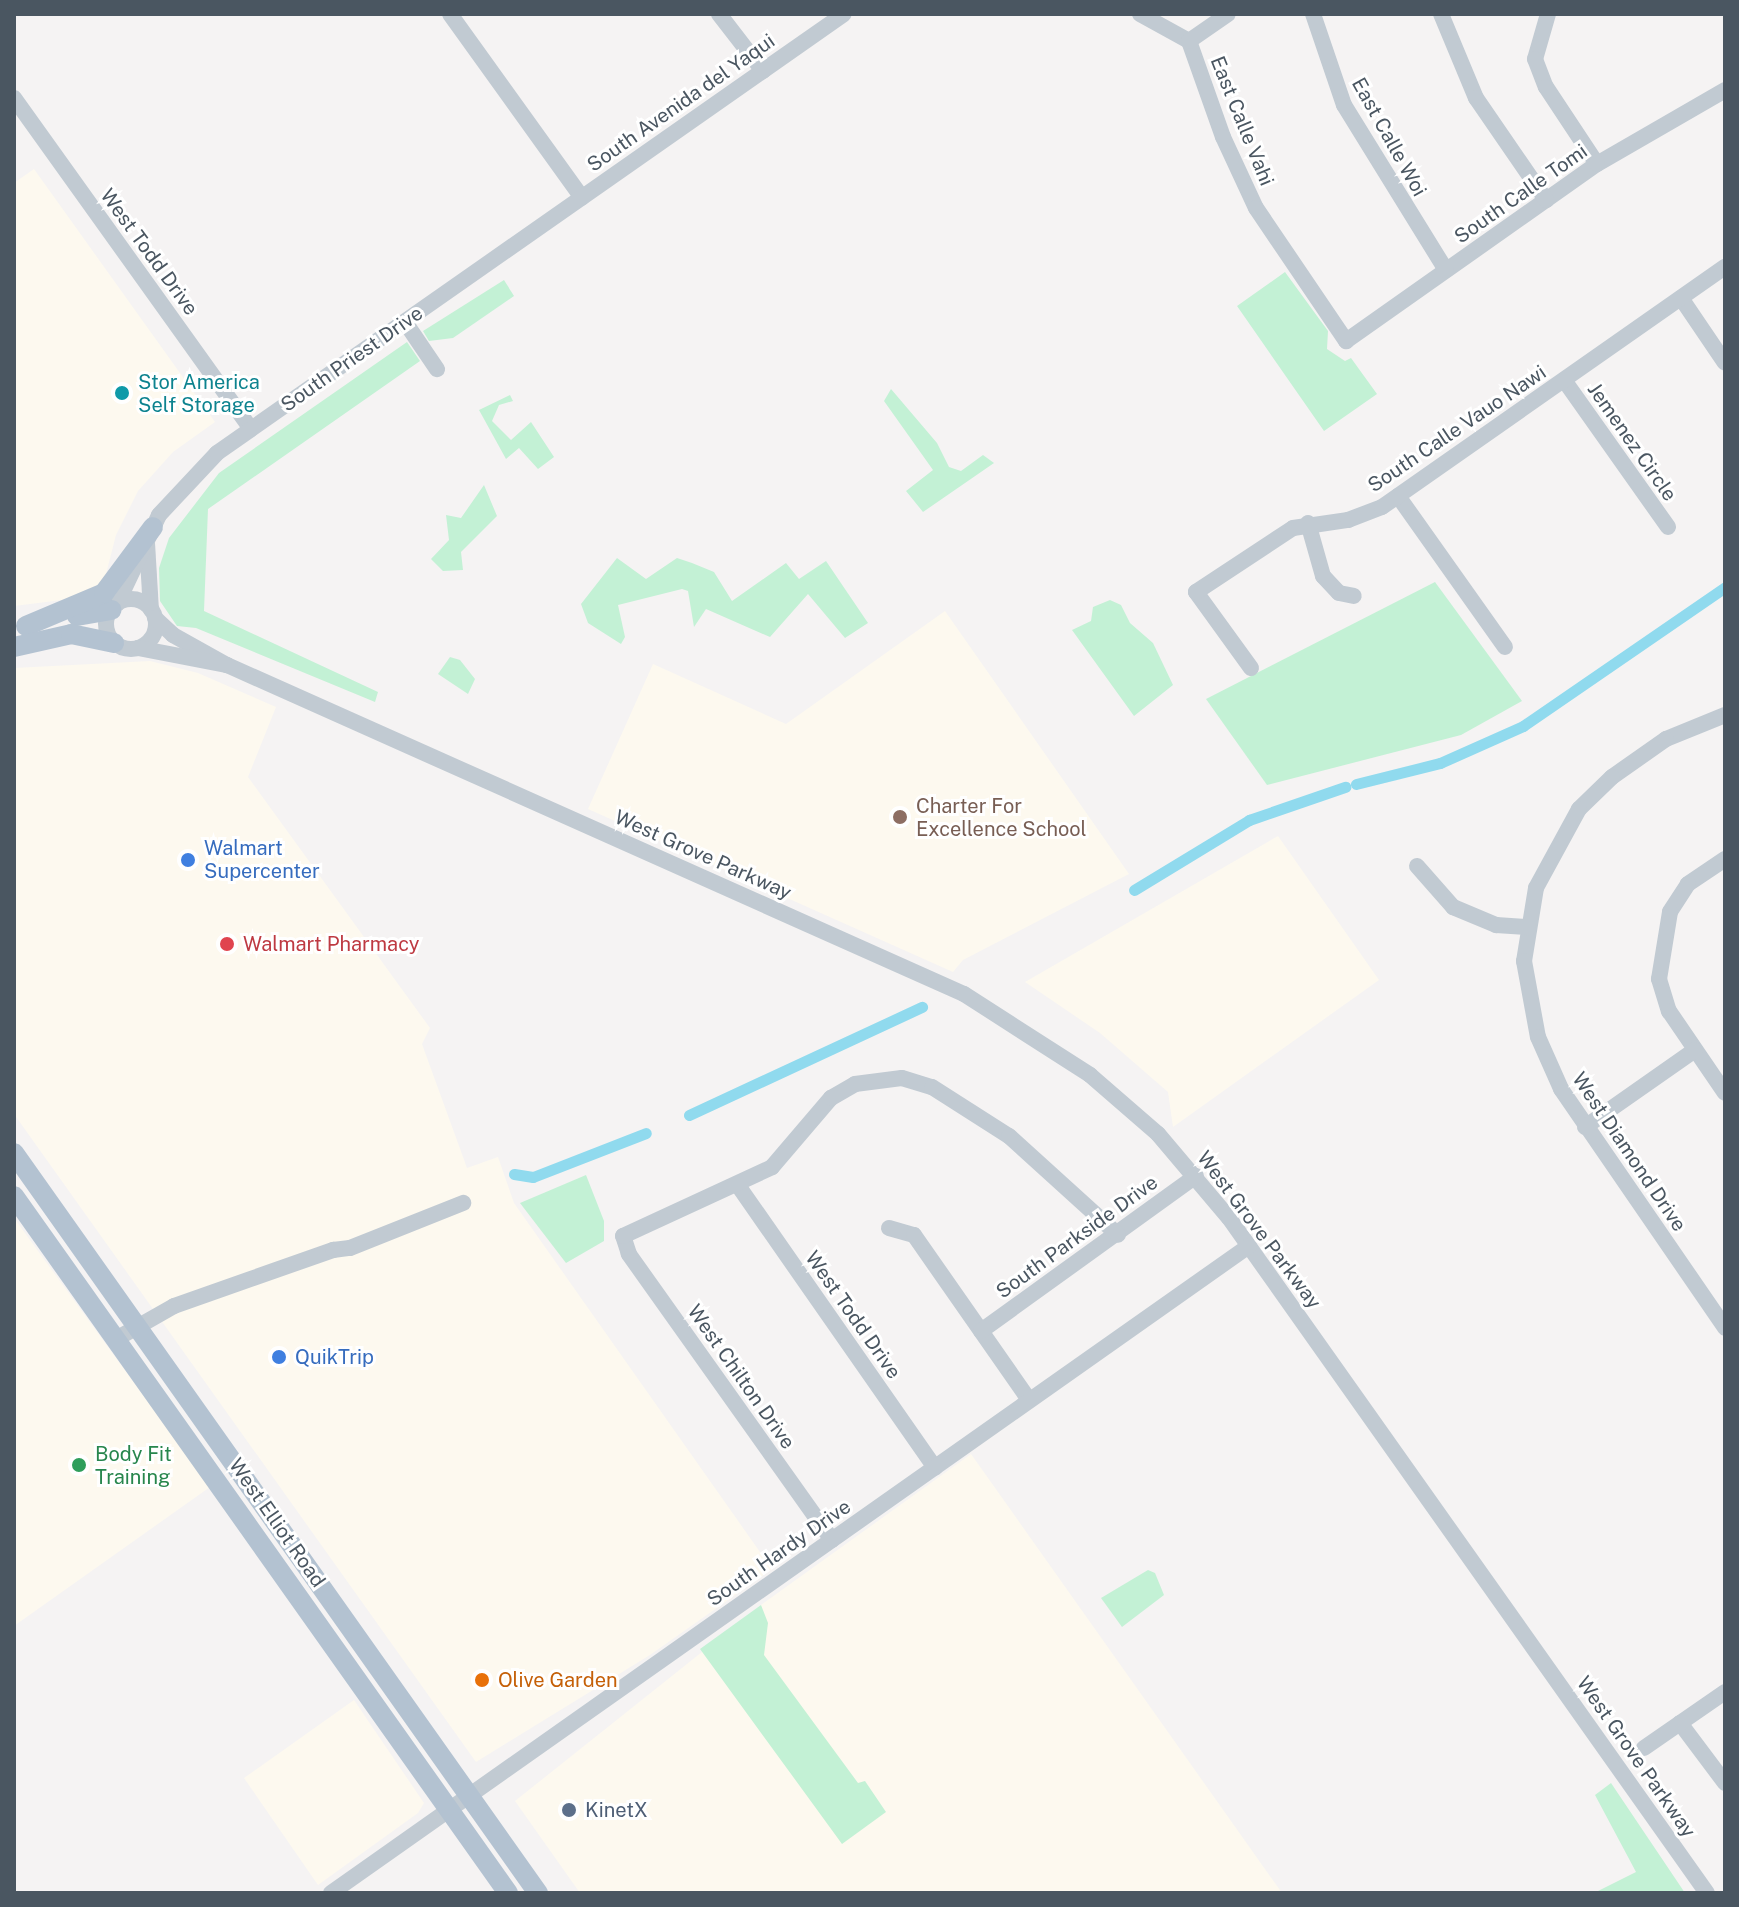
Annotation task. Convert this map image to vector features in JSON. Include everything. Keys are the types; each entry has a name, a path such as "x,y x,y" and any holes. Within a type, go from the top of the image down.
{"main road":[{"path":"20,627 104,593 150,535"},
{"path":"20,627 114,607"},
{"path":"14,647 71,634 114,643"},
{"name":"West Elliot Road","path":"14,1153 538,1893"},
{"name":"West Elliot Road","path":"14,1196 508,1893"}],"street":[{"path":"450,14 582,198"},
{"path":"719,14 763,71"},
{"name":"South Avenida del Yaqui","path":"582,198 844,14"},
{"name":"East Calle Vahi","path":"1140,14 1189,41 1244,185 1276,242 1346,341"},
{"path":"1189,41 1228,14"},
{"name":"East Calle Woi","path":"1313,14 1344,105 1446,270"},
{"path":"1441,14 1476,98 1546,200"},
{"path":"1548,14 1535,59 1546,87 1597,164"},
{"name":"South Calle Tomi","path":"1346,341 1597,164 1725,90"},
{"name":"West Todd Drive","path":"14,98 251,429"},
{"name":"South Priest Drive","path":"114,607 150,535 195,472 251,429 582,198"},
{"name":"South Calle Vauo Nawi","path":"1251,668 1196,592 1277,535 1308,523 1348,520 1398,496 1725,267"},
{"path":"1681,298 1725,363"},
{"path":"405,322 437,369"},
{"name":"Jemenez Circle","path":"1564,380 1668,527"},
{"path":"1398,496 1505,647"},
{"path":"1308,523 1323,576 1339,593 1354,596"},
{"path":"150,535 154,633 138,648 114,643 107,631 114,607 131,600 153,614"},
{"name":"West Grove Parkway","path":"153,614 227,665 957,990 1090,1075 1196,1176 1249,1246 1707,1893"},
{"name":"West Grove Parkway","path":"138,648 227,665"},
{"path":"1417,866 1453,907 1496,925 1528,927 1540,877 1579,809 1612,777 1666,739 1725,715"},
{"path":"1725,859 1688,884 1670,912 1660,949 1659,979 1669,1011 1725,1093"},
{"name":"West Diamond Drive","path":"1528,927 1524,961 1538,1037 1585,1127 1725,1328"},
{"path":"1585,1127 1695,1050"},
{"path":"737,1184 772,1167 831,1098 855,1084 880,1078 932,1087 1009,1136 1118,1235"},
{"name":"South Parkside Drive","path":"981,1331 1196,1176"},
{"name":"West Todd Drive","path":"737,1184 935,1468"},
{"name":"West Chilton Drive","path":"737,1184 623,1236 629,1254 832,1540"},
{"path":"116,1339 174,1306 333,1250 350,1248 463,1203"},
{"path":"889,1228 914,1235 1029,1400"},
{"name":"South Hardy Drive","path":"331,1893 1249,1246"},
{"path":"1644,1748 1725,1692"},
{"path":"1680,1723 1725,1783"}],"shaded area":[{"path":"34,169 215,422 173,452 138,491 116,535 104,582 78,598 14,606 14,183"},
{"path":"945,611 1129,874 963,960 953,972 588,809 653,664 786,724"},
{"path":"150,661 198,673 276,707 248,777 430,1028 422,1044 467,1168 498,1157 514,1203 772,1569 650,1655 476,1762 14,1114 14,668"},
{"path":"1278,836 1379,980 1173,1127 1168,1092 1100,1033 1025,982"},
{"path":"14,1218 210,1487 14,1626"},
{"path":"971,1454 1282,1893 580,1893 515,1801 761,1605"},
{"path":"354,1700 424,1803 418,1813 318,1885 244,1778"}],"green space":[{"path":"1285,272 1328,331 1327,349 1345,361 1351,358 1377,394 1324,431 1237,306"},
{"path":"504,280 514,296 453,338 429,341 423,331"},
{"path":"407,342 420,361 208,509 204,611 378,692 375,702 196,628 177,626 160,601 159,568 169,538 219,473"},
{"path":"891,389 937,443 949,467 961,471 983,455 994,463 923,512 906,491 933,470 884,401"},
{"path":"510,395 513,401 499,405 492,421 511,440 531,422 554,457 538,469 519,448 506,459 479,410"},
{"path":"484,485 497,516 461,552 463,570 443,571 431,559 449,540 446,515 461,518"},
{"path":"617,558 646,579 677,558 692,563 714,572 732,601 786,563 799,579 826,561 868,623 845,638 808,594 770,637 706,609 694,627 688,591 682,589 618,605 625,637 621,644 588,623 581,604"},
{"path":"1435,582 1522,701 1461,735 1267,785 1206,699"},
{"path":"1110,600 1121,605 1130,623 1153,643 1173,685 1134,716 1072,630 1091,621 1093,607"},
{"path":"450,657 460,660 475,679 468,694 438,674"},
{"path":"586,1175 604,1221 604,1241 566,1263 520,1203"},
{"path":"1148,1570 1155,1573 1164,1595 1122,1627 1101,1598"},
{"path":"761,1605 768,1623 764,1655 858,1783 865,1781 886,1812 842,1844 700,1649"},
{"path":"1611,1783 1685,1893 1594,1893 1636,1872 1595,1795"}],"waterway":[{"path":"1356,784 1440,763 1523,726 1725,587"},
{"path":"1134,890 1249,820 1345,787"},
{"path":"689,1115 922,1007"},
{"path":"514,1174 533,1177 646,1133"}],"place":[{"name":"Stor America Self Storage","path":"122,393"},
{"name":"Charter For Excellence School","path":"900,817"},
{"name":"Walmart Supercenter","path":"188,860"},
{"name":"Walmart Pharmacy","path":"227,944"},
{"name":"QuikTrip","path":"279,1357"},
{"name":"Body Fit Training","path":"79,1465"},
{"name":"Olive Garden","path":"482,1680"},
{"name":"KinetX","path":"569,1810"}]}
